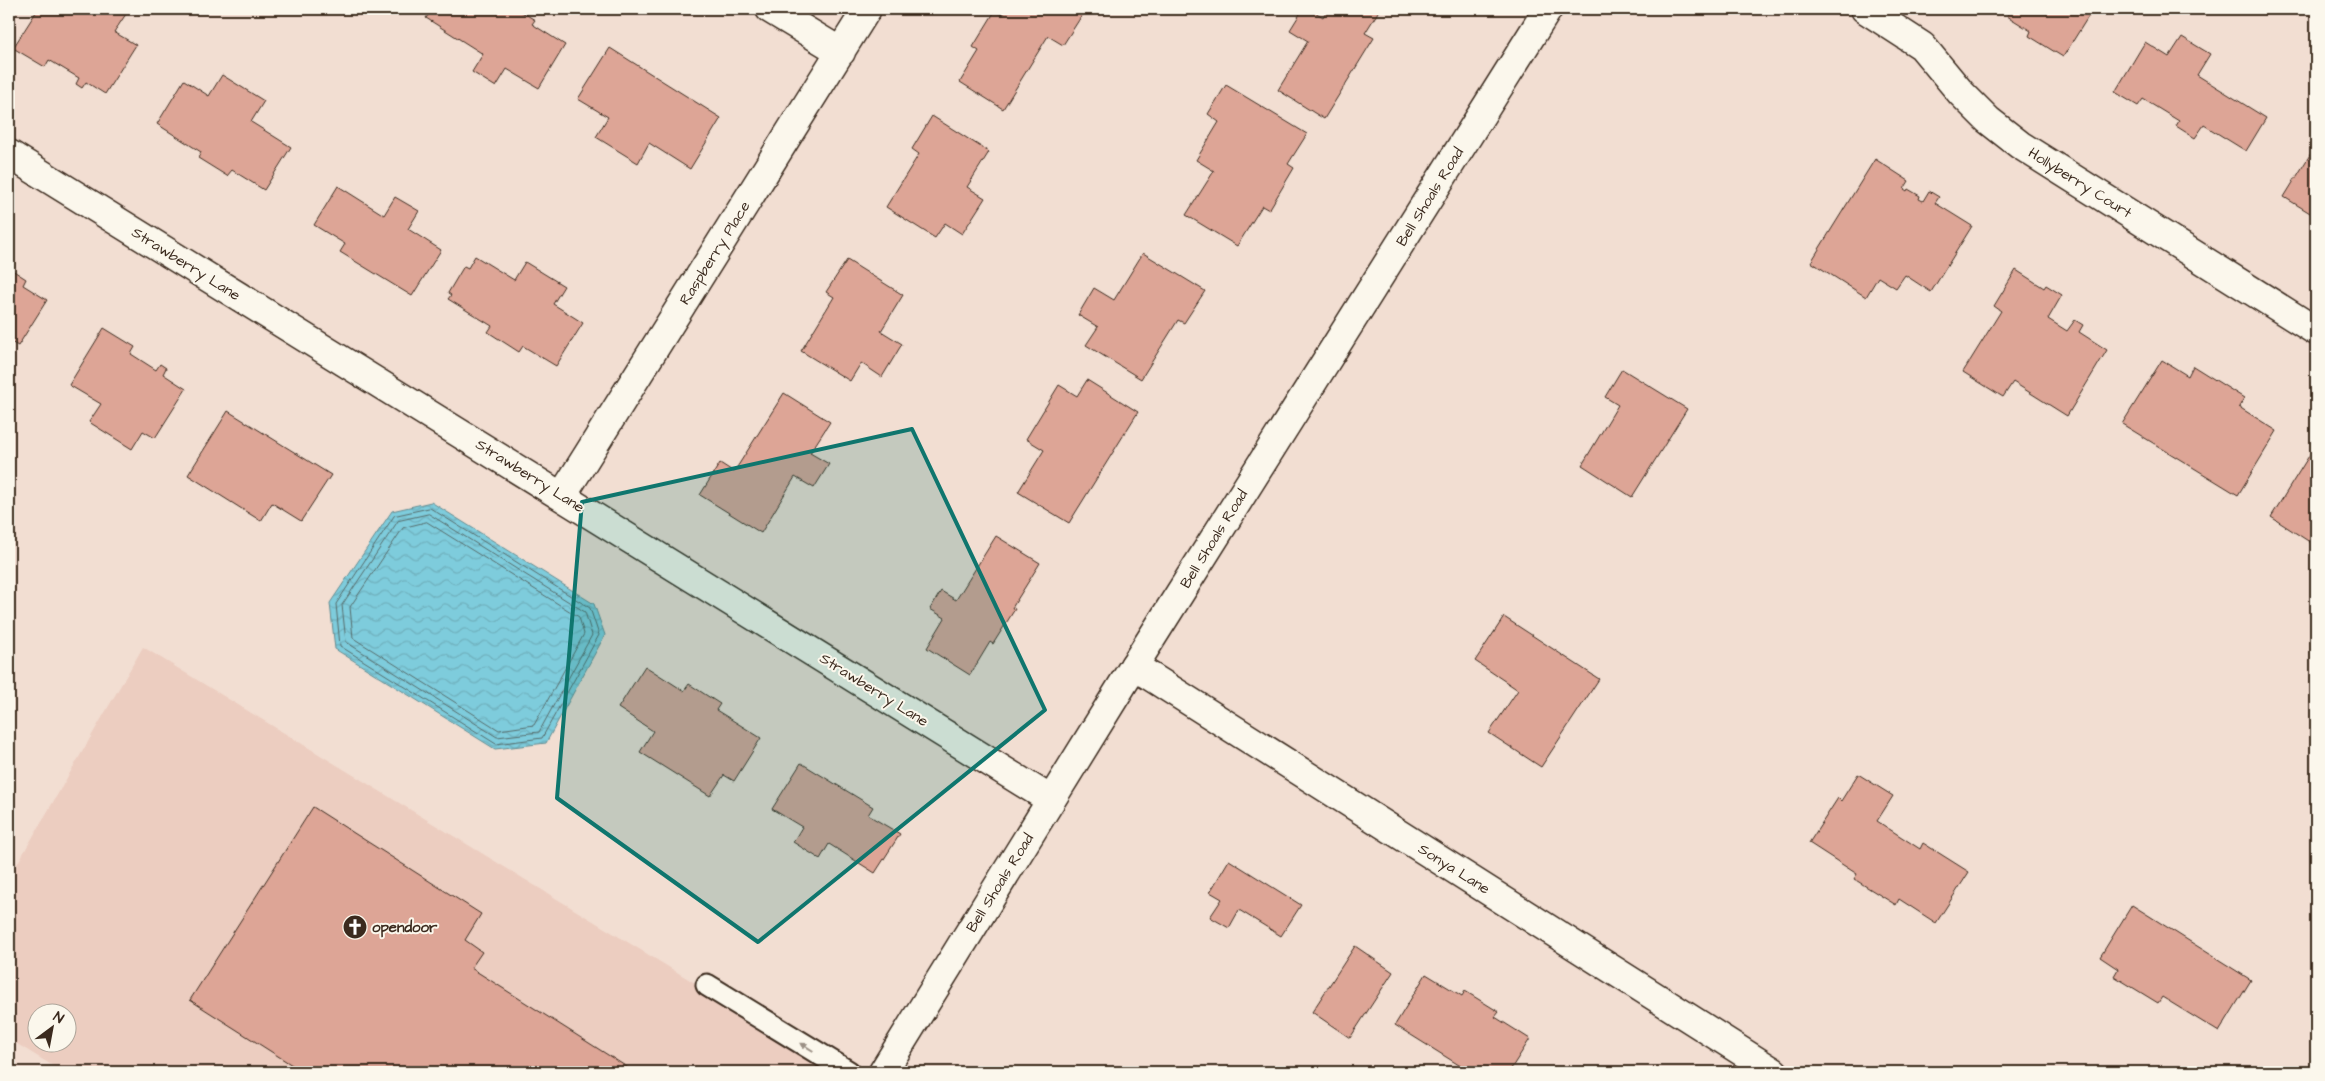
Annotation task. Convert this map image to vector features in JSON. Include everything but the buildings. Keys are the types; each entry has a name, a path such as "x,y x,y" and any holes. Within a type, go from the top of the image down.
{"street":[{"path":"770,9 841,52"},
{"name":"Raspberry Place","path":"562,496 867,9"},
{"name":"Bell Shoals Road","path":"883,1072 1050,800 1548,9"},
{"name":"Hollyberry Court","path":"1865,9 1922,46 1936,60 1961,93 1988,120 2020,145 2316,331"},
{"name":"Strawberry Lane","path":"9,154 1050,800"},
{"name":"Sonya Lane","path":"1134,666 1774,1072"}],"lane":[{"path":"707,985 848,1072"}],"highlighted area":[{"path":"912,429 1045,710 758,942 557,798 582,502"}],"shaded area":[{"path":"143,647 841,1072 63,1072 34,1054 78,1054 78,1004 28,1004 28,1051 9,1039 9,878"}],"water":[{"path":"431,502 594,604 605,635 546,743 495,749 335,649 330,603 392,511"}],"place":[{"name":"opendoor","path":"355,927"}]}
